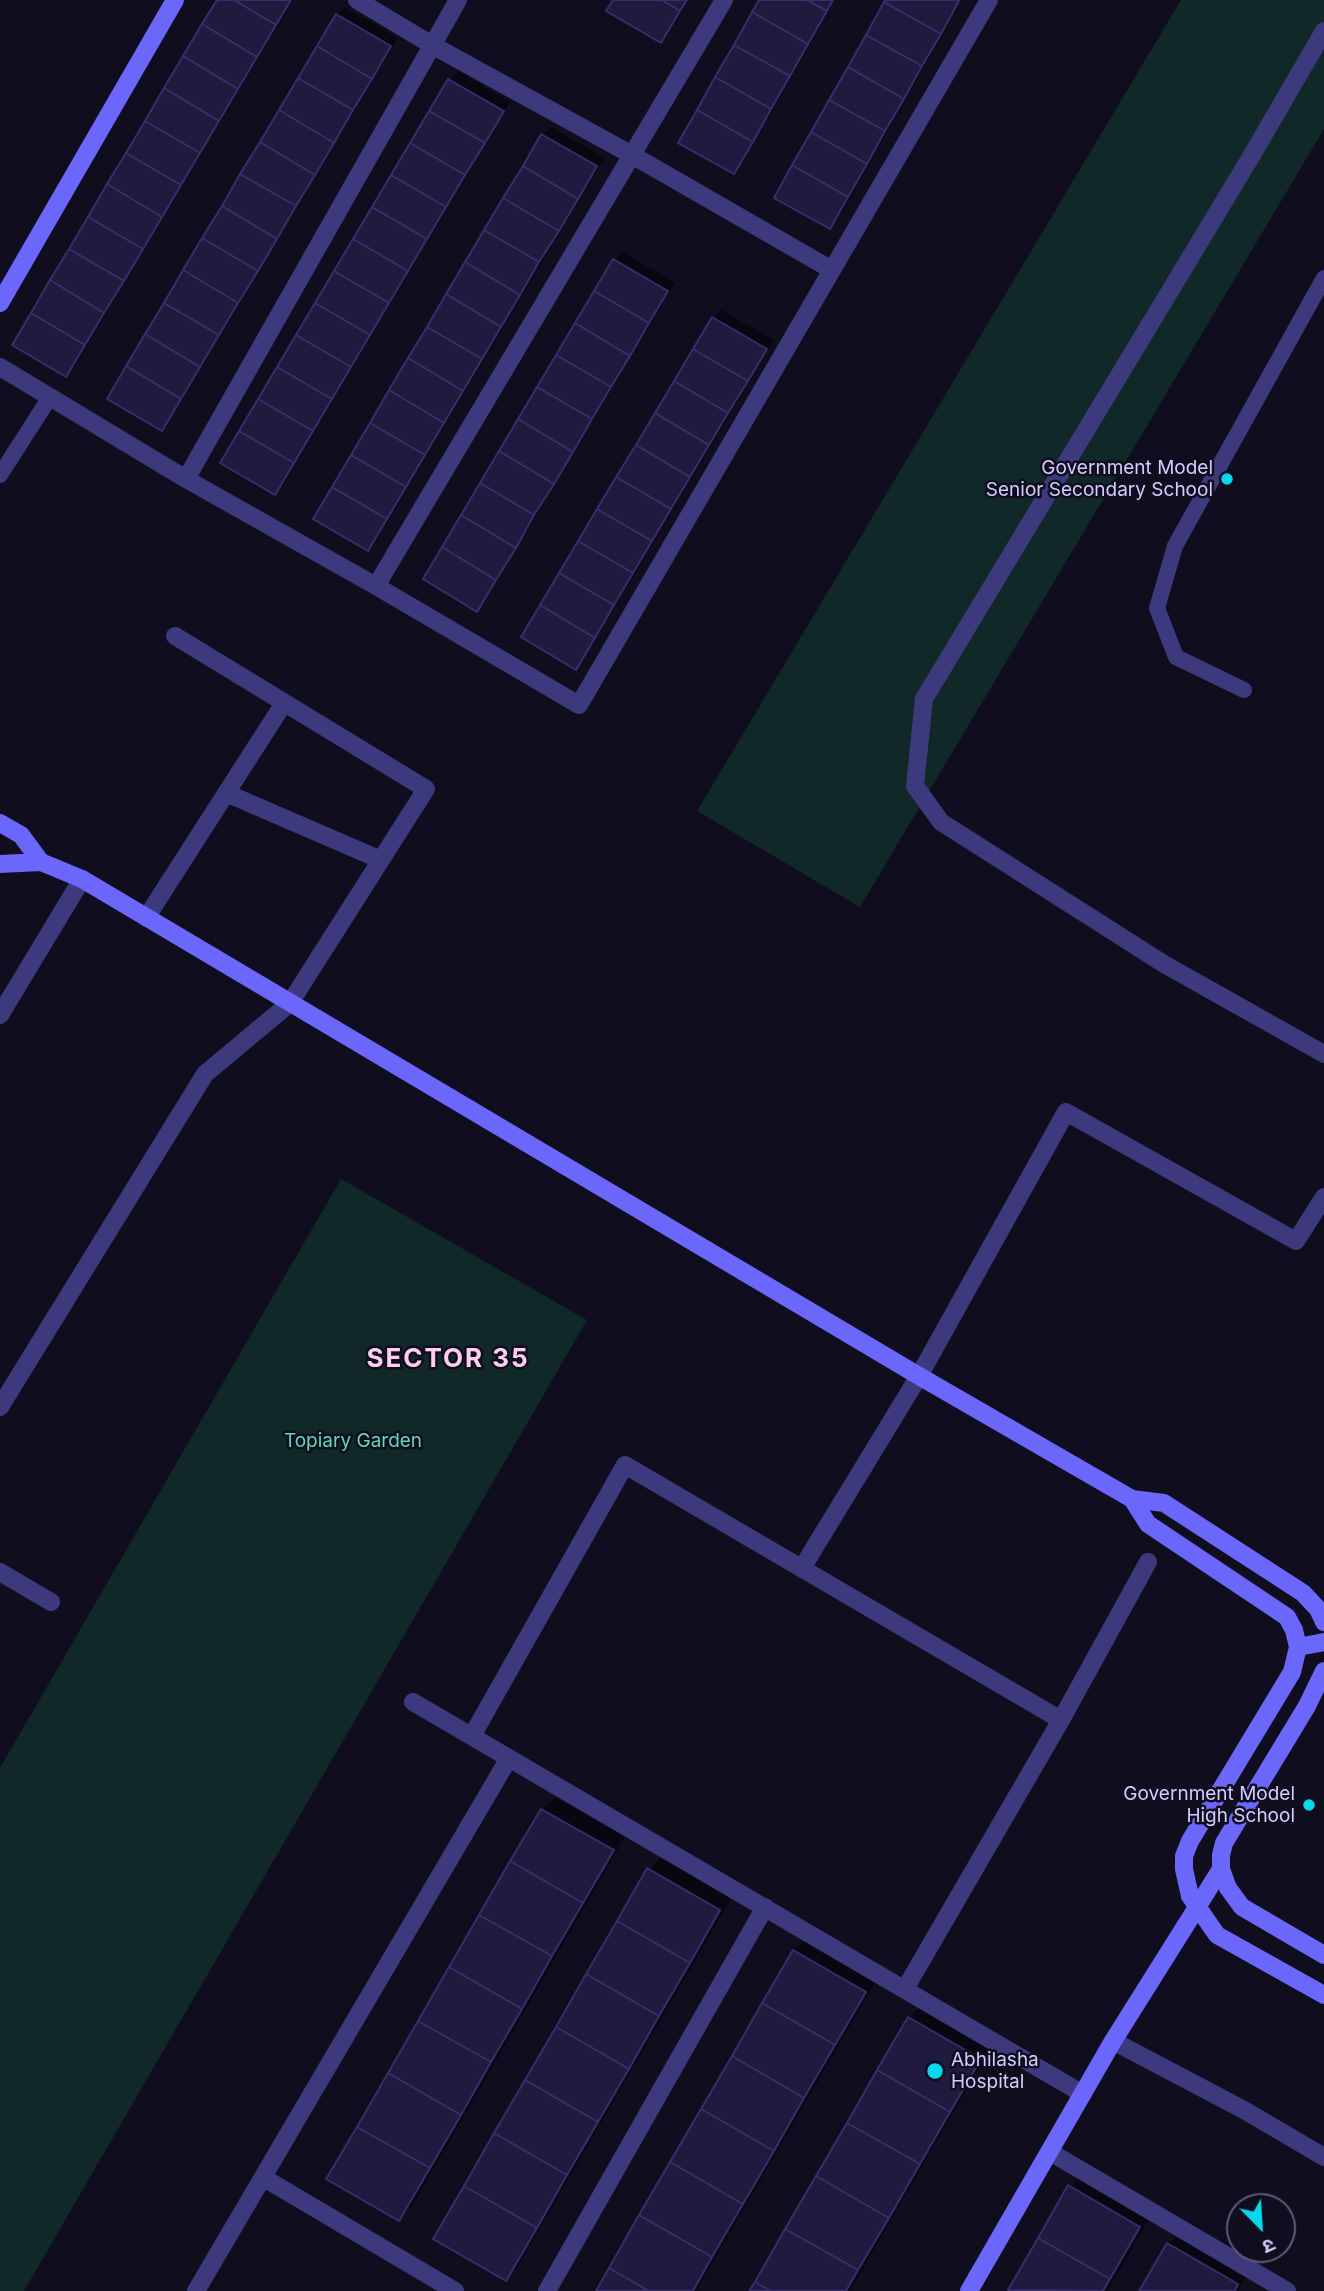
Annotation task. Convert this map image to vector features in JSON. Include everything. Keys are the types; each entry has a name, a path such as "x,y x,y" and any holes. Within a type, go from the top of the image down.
{"street":[{"path":"0,303 175,0"},
{"path":"357,0 832,270"},
{"path":"186,479 457,0"},
{"path":"376,586 723,0"},
{"path":"0,367 186,479 579,705 989,0"},
{"path":"1324,31 924,699 915,786 940,822 1164,964 1324,1054"},
{"path":"0,1407 205,1074 290,1003 426,789 175,636"},
{"path":"146,918 284,702"},
{"path":"226,793 381,860"},
{"path":"0,823 21,835 41,862"},
{"path":"0,864 41,862 82,879 919,1376 1132,1499 1164,1503 1303,1593 1318,1609 1324,1622"},
{"path":"0,1015 82,879"},
{"path":"802,1568 919,1376 1066,1112 1296,1241 1324,1198"},
{"path":"472,1736 625,1465 1061,1720"},
{"path":"1132,1499 1148,1524 1287,1617 1294,1630 1298,1647 1292,1672 1190,1841 1184,1856 1185,1881 1196,1907 1217,1935 1324,1995"},
{"path":"905,1989 1061,1720 1148,1562"},
{"path":"0,1572 51,1602"},
{"path":"1298,1647 1324,1642"},
{"path":"1324,1671 1307,1706 1224,1843 1221,1855 1221,1869 1228,1888 1242,1907 1324,1955"},
{"path":"414,1702 1083,2094"},
{"path":"196,2291 509,1758"},
{"path":"969,2291 1113,2041 1221,1869"},
{"path":"547,2291 765,1907"},
{"path":"1113,2041 1244,2110 1324,2157"},
{"path":"1050,2152 1287,2291"},
{"path":"264,2178 455,2291"}],"lane":[{"path":"1244,690 1176,657 1157,608 1175,546 1324,278"},
{"path":"0,475 50,397"}],"green space":[{"path":"1181,0 1324,0 1324,129 860,907 697,811"},
{"name":"Topiary Garden","path":"341,1179 587,1320 24,2291 0,2291 0,1768"}],"building":[{"path":"217,0 234,0 276,25 257,57 202,24"},
{"path":"234,0 291,0 276,25"},
{"path":"613,0 662,0 680,11 661,43 606,11"},
{"path":"662,0 687,0 680,11"},
{"path":"759,0 807,0 827,11 808,44 752,12"},
{"path":"807,0 833,0 827,11"},
{"path":"959,1 941,34 884,2"},
{"path":"884,2 941,34 922,66 866,35"},
{"path":"752,12 808,44 790,76 734,45"},
{"path":"336,14 391,46 372,79 317,46"},
{"path":"202,24 257,57 238,89 183,56"},
{"path":"866,35 922,66 904,99 848,67"},
{"path":"734,45 790,76 771,109 715,77"},
{"path":"317,46 372,79 353,110 298,78"},
{"path":"183,56 238,89 219,121 164,88"},
{"path":"848,67 904,99 885,131 829,100"},
{"path":"715,77 771,109 753,142 697,110"},
{"path":"298,78 353,110 334,143 279,110"},
{"path":"448,79 504,111 485,143 429,111"},
{"path":"164,88 219,121 200,153 145,121"},
{"path":"829,100 885,131 867,164 811,132"},
{"path":"279,110 334,143 315,175 260,142"},
{"path":"697,110 753,142 734,174 678,143"},
{"path":"429,111 485,143 465,175 410,143"},
{"path":"145,121 200,153 181,185 126,153"},
{"path":"811,132 867,164 848,197 792,165"},
{"path":"541,134 597,166 578,199 523,166"},
{"path":"260,142 315,175 296,206 240,174"},
{"path":"410,143 465,175 446,207 391,175"},
{"path":"126,153 181,185 162,217 107,184"},
{"path":"792,165 848,197 830,229 774,198"},
{"path":"523,166 578,199 559,231 503,198"},
{"path":"240,174 296,206 277,239 222,206"},
{"path":"391,175 446,207 427,239 372,207"},
{"path":"107,184 162,217 143,249 88,217"},
{"path":"503,198 559,231 539,262 484,230"},
{"path":"222,206 277,239 258,271 202,238"},
{"path":"372,207 427,239 408,271 353,239"},
{"path":"88,217 143,249 124,281 69,249"},
{"path":"484,230 539,262 520,295 465,262"},
{"path":"202,238 258,271 238,303 183,270"},
{"path":"353,239 408,271 389,303 334,271"},
{"path":"69,249 124,281 104,313 50,280"},
{"path":"613,259 668,291 649,323 594,291"},
{"path":"465,262 520,295 501,327 446,294"},
{"path":"183,270 238,303 219,335 164,303"},
{"path":"334,271 389,303 370,335 315,303"},
{"path":"50,280 104,313 85,345 31,313"},
{"path":"594,291 649,323 630,356 575,323"},
{"path":"446,294 501,327 482,359 427,327"},
{"path":"164,303 219,335 200,367 145,334"},
{"path":"315,303 370,335 351,367 296,335"},
{"path":"31,313 85,345 66,377 12,345"},
{"path":"712,317 767,349 748,381 693,349"},
{"path":"575,323 630,356 611,387 556,355"},
{"path":"427,327 482,359 463,391 408,358"},
{"path":"145,334 200,367 181,399 126,366"},
{"path":"296,335 351,367 332,399 277,367"},
{"path":"693,349 748,381 728,413 674,381"},
{"path":"556,355 611,387 592,419 537,387"},
{"path":"408,358 463,391 444,423 389,390"},
{"path":"126,366 181,399 162,431 107,399"},
{"path":"277,367 332,399 313,431 258,399"},
{"path":"674,381 728,413 709,445 655,413"},
{"path":"537,387 592,419 573,452 518,419"},
{"path":"389,390 444,423 425,455 370,423"},
{"path":"258,399 313,431 294,463 239,431"},
{"path":"655,413 709,445 690,477 636,445"},
{"path":"518,419 573,452 554,484 499,451"},
{"path":"370,423 425,455 406,487 351,455"},
{"path":"239,431 294,463 275,495 220,463"},
{"path":"636,445 690,477 671,509 616,477"},
{"path":"499,451 554,484 534,515 480,483"},
{"path":"351,455 406,487 387,519 332,487"},
{"path":"616,477 671,509 652,541 597,509"},
{"path":"480,483 534,515 516,548 461,515"},
{"path":"332,487 387,519 368,551 313,519"},
{"path":"597,509 652,541 633,573 578,541"},
{"path":"461,515 516,548 496,580 442,547"},
{"path":"578,541 633,573 614,605 559,573"},
{"path":"442,547 496,580 477,612 423,579"},
{"path":"559,573 614,605 595,638 540,605"},
{"path":"540,605 595,638 576,670 521,637"},
{"path":"541,1809 614,1850 583,1903 510,1861"},
{"path":"510,1861 583,1903 552,1956 479,1915"},
{"path":"647,1868 720,1910 690,1963 617,1921"},
{"path":"479,1915 552,1956 522,2009 449,1967"},
{"path":"617,1921 690,1963 659,2016 586,1974"},
{"path":"793,1950 866,1992 835,2045 762,2003"},
{"path":"449,1967 522,2009 491,2062 418,2021"},
{"path":"586,1974 659,2016 629,2069 556,2027"},
{"path":"762,2003 835,2045 804,2098 732,2056"},
{"path":"908,2017 981,2059 950,2112 877,2070"},
{"path":"418,2021 491,2062 461,2115 388,2073"},
{"path":"556,2027 629,2069 598,2122 525,2080"},
{"path":"732,2056 804,2098 774,2151 701,2109"},
{"path":"877,2070 950,2112 920,2164 847,2123"},
{"path":"388,2073 461,2115 430,2168 357,2127"},
{"path":"525,2080 598,2122 567,2175 494,2133"},
{"path":"701,2109 774,2151 743,2204 670,2162"},
{"path":"847,2123 920,2164 889,2218 816,2176"},
{"path":"357,2127 430,2168 399,2221 326,2179"},
{"path":"494,2133 567,2175 537,2228 464,2186"},
{"path":"670,2162 743,2204 712,2257 639,2215"},
{"path":"816,2176 889,2218 858,2270 785,2229"},
{"path":"1068,2185 1140,2227 1110,2279 1038,2238"},
{"path":"464,2186 537,2228 506,2281 433,2239"},
{"path":"639,2215 712,2257 693,2291 649,2291 609,2268"},
{"path":"785,2229 858,2270 846,2291 771,2291 755,2282"},
{"path":"1038,2238 1110,2279 1103,2291 1008,2290"},
{"path":"1167,2243 1238,2284 1235,2291 1139,2291"},
{"path":"609,2268 649,2291 596,2291"},
{"path":"755,2282 771,2291 749,2291"}],"place":[{"name":"Government Model Senior Secondary School","path":"1227,479"},
{"name":"Government Model High School","path":"1309,1805"},
{"name":"Abhilasha Hospital","path":"935,2071"}],"district":[{"name":"SECTOR 35","path":"448,1359"}]}
